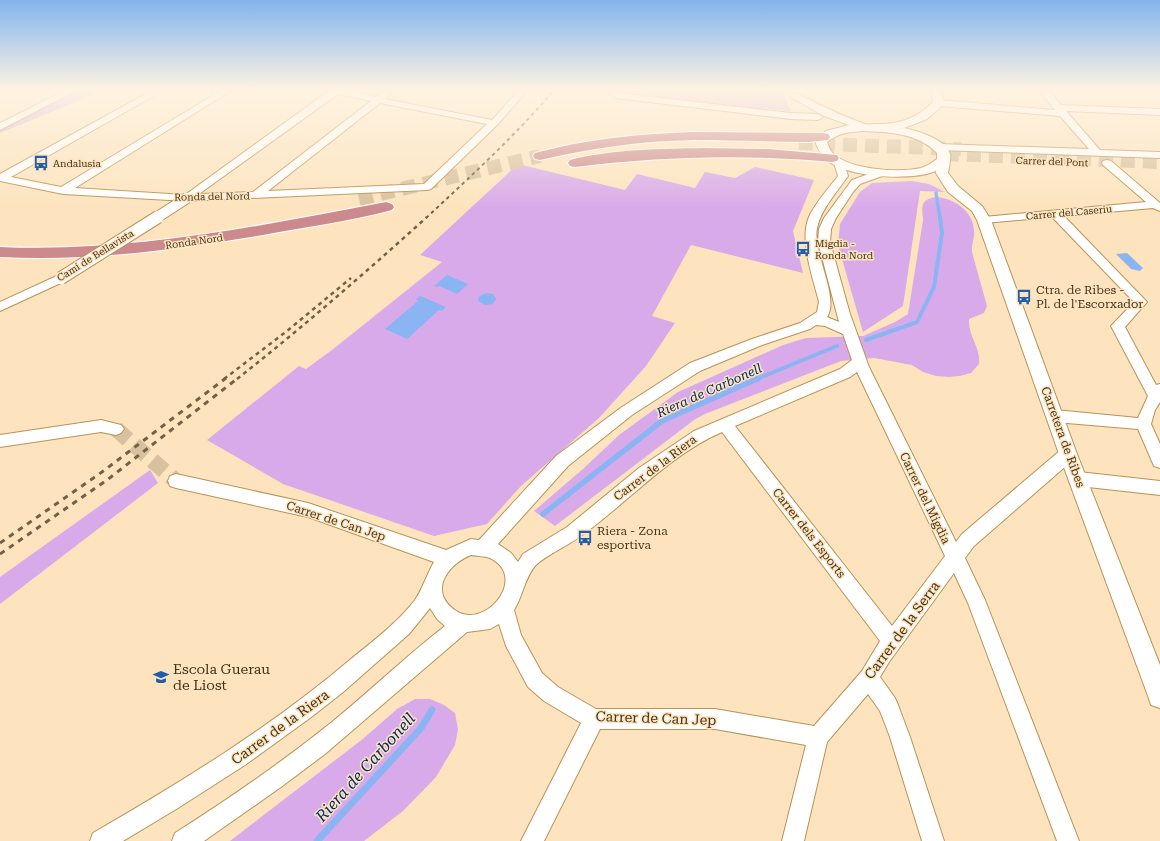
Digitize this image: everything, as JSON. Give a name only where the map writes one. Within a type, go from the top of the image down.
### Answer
[{"type":"highway","points":[[825,136],[800,138],[713,136],[640,139],[563,150],[540,156],[666,143],[800,146],[668,148],[612,153],[562,161],[554,164],[689,154],[804,155],[835,160]]},
{"type":"highway","name":"Ronda Nord","points":[[0,237],[41,239],[146,234],[234,223],[359,198]]},
{"type":"highway","name":"Ronda Nord","points":[[0,252],[59,252],[138,248],[247,233],[386,207]]},
{"type":"street","points":[[1,177],[88,129]]},
{"type":"street","points":[[63,191],[164,129]]},
{"type":"street","name":"Camí de Bellavista","points":[[0,307],[61,278],[187,198],[282,129]]},
{"type":"street","points":[[256,195],[340,129]]},
{"type":"street","name":"Ronda del Nord","points":[[1,177],[20,183],[63,191],[187,198],[426,187],[487,129]]},
{"type":"street","points":[[827,129],[825,136],[821,141],[821,147],[825,153],[835,160],[857,169],[881,173],[902,174],[926,170],[942,155],[924,139],[919,129]]},
{"type":"street","points":[[825,136],[843,130],[855,129]]},
{"type":"street","points":[[886,129],[901,131],[924,139]]},
{"type":"street","points":[[1077,129],[1097,153]]},
{"type":"street","name":"Carrer del Pont","points":[[942,155],[1097,153],[1160,155]]},
{"type":"street","name":"Carrer del Pont","points":[[942,155],[1160,165]]},
{"type":"street","name":"Carretera de Ribes","points":[[942,155],[942,173],[953,188],[977,209],[984,220],[1068,454],[1160,696]]},
{"type":"street","points":[[484,547],[562,461],[627,410],[695,367],[757,342],[805,326],[819,317],[825,302],[811,241],[810,229],[815,216],[844,176],[835,160]]},
{"type":"street","points":[[1107,163],[1157,207]]},
{"type":"street","name":"Carrer del Migdia","points":[[881,173],[856,182],[830,218],[825,229],[824,242],[848,330],[859,362],[976,600],[1068,841]]},
{"type":"street","name":"Carretera de Ribes","points":[[902,174],[931,179],[953,188]]},
{"type":"street","name":"Carrer del Caseriu","points":[[984,220],[1157,207]]},
{"type":"street","points":[[1055,214],[1140,302],[1118,326],[1158,393],[1148,408],[1143,424],[1160,459]]},
{"type":"street","points":[[819,317],[848,330]]},
{"type":"street","name":"Carrer de la Riera","points":[[515,583],[529,560],[573,532],[645,473],[699,436],[846,373],[859,362]]},
{"type":"street","points":[[1055,416],[1143,424]]},
{"type":"street","name":"Carrer dels Esports","points":[[725,424],[893,642]]},
{"type":"street","points":[[0,441],[101,426],[116,429]]},
{"type":"street","name":"Carrer de la Serra","points":[[793,841],[818,737],[869,678],[882,655],[968,540],[1068,454]]},
{"type":"street","points":[[1078,479],[1160,488]]},
{"type":"street","name":"Carrer de Can Jep","points":[[176,481],[308,510],[448,558]]},
{"type":"street","points":[[484,547],[500,553],[507,560],[513,571],[515,583],[512,596],[504,608],[493,618],[478,623],[456,622],[445,615],[437,606],[433,594],[434,582],[439,569],[448,558],[454,554],[471,548],[484,547]]},
{"type":"street","name":"Carrer de la Riera","points":[[101,841],[224,768],[277,732],[342,681],[398,630],[421,606],[434,582]]},
{"type":"street","name":"Carrer de Can Jep","points":[[504,608],[513,639],[535,680],[551,694],[594,719],[715,719],[818,737]]},
{"type":"street","points":[[183,841],[234,809],[289,769],[360,712],[436,644],[464,623]]},
{"type":"street","points":[[869,678],[888,705],[900,736],[932,841]]},
{"type":"street","points":[[532,841],[594,719]]},
{"type":"shaded area","points":[[0,129],[9,129],[0,133]]},
{"type":"shaded area","points":[[518,164],[625,190],[637,174],[695,188],[705,172],[735,178],[755,167],[814,180],[793,231],[803,273],[691,245],[652,316],[675,323],[646,366],[599,418],[521,486],[487,524],[434,536],[283,484],[207,440],[299,366],[306,369],[332,350],[442,262],[420,255]]},
{"type":"shaded area","points":[[912,181],[929,184],[945,192],[920,191],[903,306],[863,332],[838,245],[840,224],[860,192],[872,183]]},
{"type":"shaded area","points":[[935,197],[955,202],[961,206],[970,217],[973,224],[974,234],[972,252],[987,306],[984,313],[969,319],[970,331],[979,358],[979,364],[971,373],[949,377],[936,376],[923,372],[912,365],[874,358],[841,361],[705,414],[694,420],[555,526],[534,511],[583,469],[619,435],[678,392],[783,345],[806,338],[863,336],[895,322],[908,314],[923,220],[923,205],[924,202],[930,198]]},
{"type":"shaded area","points":[[150,470],[158,483],[0,604],[0,577]]},
{"type":"shaded area","points":[[415,699],[430,699],[444,705],[455,713],[458,729],[455,745],[436,777],[403,811],[364,841],[230,841],[364,738],[397,709]]},
{"type":"water","points":[[1127,253],[1143,268],[1140,271],[1131,269],[1116,254]]},
{"type":"water","points":[[447,275],[468,284],[457,294],[439,286],[434,286]]},
{"type":"water","points":[[483,294],[493,294],[496,299],[493,304],[485,305],[478,301]]},
{"type":"water","points":[[420,296],[446,307],[442,311],[439,310],[407,339],[385,329],[418,301],[416,299]]},
{"type":"waterway","name":"Riera de Carbonell","points":[[936,193],[940,218]]},
{"type":"waterway","name":"Riera de Carbonell","points":[[866,340],[917,322],[934,287],[942,233],[940,217]]},
{"type":"waterway","name":"Riera de Carbonell","points":[[757,379],[837,346]]},
{"type":"waterway","name":"Riera de Carbonell","points":[[543,514],[662,421],[759,378]]},
{"type":"waterway","name":"Riera de Carbonell","points":[[317,841],[421,728],[432,710]]},
{"type":"tunnel","points":[[799,143],[961,149]]},
{"type":"tunnel","points":[[945,154],[1160,162]]},
{"type":"tunnel","points":[[359,199],[540,156]]},
{"type":"tunnel","points":[[116,429],[176,481]]},
{"type":"railway","points":[[426,218],[476,172],[518,129]]},
{"type":"railway","points":[[237,379],[334,300],[427,217]]},
{"type":"railway","points":[[224,379],[287,331],[351,278]]},
{"type":"railway","points":[[0,543],[102,472],[226,378]]},
{"type":"railway","points":[[0,554],[107,480],[238,378]]},
{"type":"place","name":"Andalusia","points":[[41,163]]},
{"type":"place","name":"Migdia - Ronda Nord","points":[[803,249]]},
{"type":"place","name":"Ctra. de Ribes - Pl. de l'Escorxador","points":[[1024,297]]},
{"type":"place","name":"Riera - Zona esportiva","points":[[585,538]]},
{"type":"place","name":"Escola Guerau de Liost","points":[[161,677]]}]
